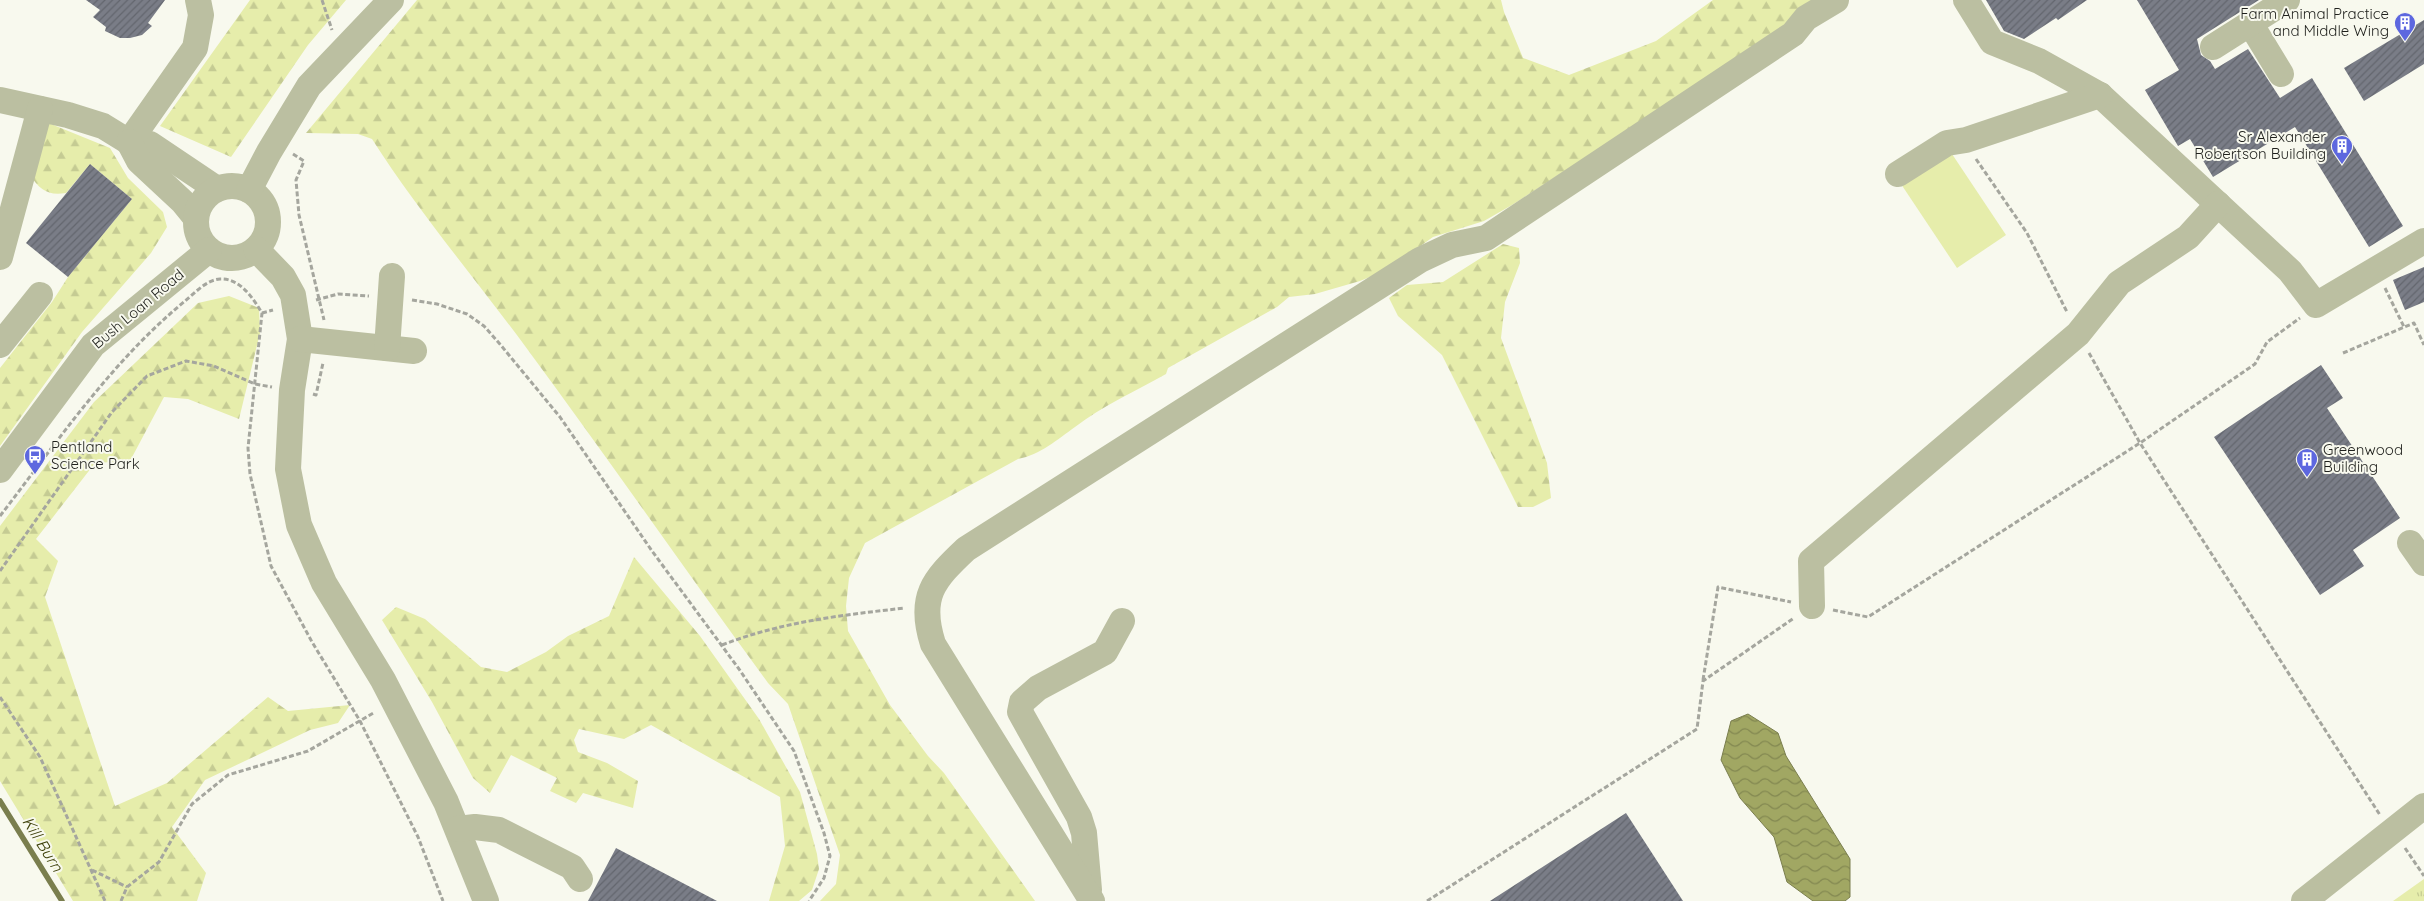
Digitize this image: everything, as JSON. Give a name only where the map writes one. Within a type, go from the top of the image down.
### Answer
[{"type":"street","points":[[129,142],[195,48],[201,15],[198,0]]},
{"type":"street","points":[[249,190],[309,86],[391,0]]},
{"type":"street","points":[[1091,899],[933,644],[927,625],[928,599],[941,573],[966,549],[1420,260],[1452,245],[1486,238],[1793,34],[1806,18],[1836,0]]},
{"type":"street","points":[[1966,0],[1992,42],[2039,61],[2100,95],[2290,270],[2316,305],[2424,241]]},
{"type":"street","points":[[2213,47],[2287,0]]},
{"type":"street","points":[[2250,23],[2281,74]]},
{"type":"street","points":[[1898,174],[1947,142],[1966,140],[2100,95]]},
{"type":"street","points":[[0,100],[68,115],[103,126],[129,142],[150,144],[216,189]]},
{"type":"street","points":[[0,257],[40,109]]},
{"type":"street","points":[[129,142],[140,161],[184,202],[196,218]]},
{"type":"street","points":[[227,186],[239,186],[249,190],[260,198],[267,210],[268,224],[265,238],[246,255],[233,258],[220,256],[209,250],[202,241],[197,230],[196,218],[203,201],[216,189],[227,186]]},
{"type":"street","points":[[1812,606],[1811,561],[2078,334],[2119,283],[2188,237],[2218,204]]},
{"type":"street","points":[[256,248],[283,277],[293,295],[300,338],[304,392],[288,469],[299,525],[324,584],[383,680],[458,829],[486,901]]},
{"type":"street","name":"Bush Loan Road","points":[[0,470],[93,345],[209,250]]},
{"type":"street","points":[[387,348],[391,287]]},
{"type":"street","points":[[0,345],[40,295]]},
{"type":"street","points":[[300,338],[414,351]]},
{"type":"street","points":[[1091,899],[1084,833],[1080,817],[1020,712],[1022,702],[1038,688],[1105,652],[1122,621]]},
{"type":"street","points":[[2304,901],[2424,806]]},
{"type":"street","points":[[458,829],[475,827],[499,830],[572,867],[580,879]]},
{"type":"path","points":[[322,0],[340,53]]},
{"type":"path","points":[[1966,140],[1972,153],[2027,233],[2078,334],[2140,443],[2391,833],[2407,851],[2424,876]]},
{"type":"path","points":[[275,142],[304,161],[296,180],[296,187],[308,257],[319,300],[338,294],[391,287],[467,314],[484,326],[560,417],[652,551],[722,645],[794,751],[824,833],[830,856],[824,878],[809,901]]},
{"type":"path","points":[[2376,270],[2404,327]]},
{"type":"path","points":[[0,516],[116,366],[152,328],[208,282],[221,279],[240,285],[253,299],[262,313],[249,457],[250,474],[272,566],[312,642],[360,721],[418,837],[443,901]]},
{"type":"path","points":[[1427,901],[1647,763],[1696,729],[1718,587],[1868,617],[2140,443],[2255,364],[2268,342],[2316,305]]},
{"type":"path","points":[[2343,353],[2414,323],[2424,345]]},
{"type":"path","points":[[0,571],[112,412],[147,376],[186,361],[214,366],[255,384],[304,392],[315,404]]},
{"type":"path","points":[[906,616],[904,608],[907,600]]},
{"type":"path","points":[[1703,681],[1812,606]]},
{"type":"path","points":[[722,645],[755,632],[811,620],[904,608]]},
{"type":"path","points":[[0,697],[40,757],[105,901]]},
{"type":"path","points":[[121,901],[127,887],[159,862],[192,804],[228,775],[308,751],[360,721]]},
{"type":"path","points":[[91,870],[127,887]]},
{"type":"green space","points":[[250,0],[346,0],[308,45],[231,157],[160,126]]},
{"type":"green space","points":[[417,0],[1501,0],[1523,58],[1569,75],[1656,41],[1713,0],[1819,0],[1770,39],[1512,205],[1484,221],[1433,237],[1387,270],[1360,281],[1315,294],[1289,297],[1277,307],[1168,368],[1166,374],[1096,412],[1041,450],[1018,459],[865,543],[849,578],[846,606],[848,631],[890,705],[928,756],[944,773],[1035,901],[820,901],[836,884],[840,855],[788,704],[768,683],[556,388],[427,218],[372,139],[358,134],[306,133]]},
{"type":"green space","points":[[46,122],[110,148],[128,178],[163,212],[167,227],[151,253],[82,332],[0,446],[0,368],[52,302],[68,277],[132,199],[90,164],[66,193],[49,193],[37,185],[30,175]]},
{"type":"green space","points":[[1948,148],[2006,235],[1957,268],[1899,181]]},
{"type":"green space","points":[[1503,244],[1519,248],[1520,263],[1505,302],[1501,338],[1547,463],[1551,498],[1533,507],[1518,507],[1442,355],[1398,316],[1389,298],[1407,285],[1443,282]]},
{"type":"green space","points":[[229,296],[259,308],[260,333],[239,419],[188,399],[164,397],[130,461],[95,463],[36,539],[58,561],[45,597],[115,806],[167,783],[268,697],[288,711],[350,705],[338,723],[310,730],[205,780],[172,827],[206,873],[197,901],[73,901],[0,781],[0,526],[94,402],[198,303]]},
{"type":"green space","points":[[634,557],[700,636],[759,719],[800,792],[817,854],[819,869],[812,890],[799,901],[769,901],[785,846],[780,797],[651,725],[624,739],[579,729],[574,740],[578,752],[607,763],[638,781],[633,808],[583,793],[576,803],[550,791],[557,778],[511,755],[490,793],[473,778],[432,702],[382,620],[396,607],[425,619],[481,667],[507,672],[546,652],[568,636],[609,616]]},
{"type":"green space","points":[[2424,879],[2424,901],[2393,901]]},
{"type":"water","points":[[1748,714],[1778,733],[1786,756],[1850,859],[1850,897],[1845,901],[1813,901],[1787,882],[1774,837],[1740,798],[1721,760],[1731,721]]},
{"type":"building","points":[[86,0],[165,0],[148,23],[152,26],[142,35],[120,38],[105,31],[106,27],[93,17],[100,10]]},
{"type":"building","points":[[1986,0],[2087,0],[2058,20],[2056,18],[2024,39],[2004,31]]},
{"type":"building","points":[[2137,0],[2259,0],[2197,39],[2201,55],[2210,61],[2215,69],[2248,49],[2280,98],[2312,78],[2403,226],[2369,247],[2295,127],[2213,177],[2190,139],[2178,146],[2145,90],[2179,70]]},
{"type":"building","name":"Farm Animal Practice and Middle Wing","points":[[2424,20],[2424,64],[2364,101],[2344,68]]},
{"type":"building","points":[[90,164],[132,199],[68,277],[26,243]]},
{"type":"building","points":[[2424,267],[2424,302],[2405,310],[2393,280]]},
{"type":"building","name":"Greenwood Building","points":[[2321,365],[2343,398],[2327,408],[2400,518],[2353,550],[2364,566],[2320,595],[2214,437]]},
{"type":"building","points":[[1626,813],[1683,901],[1490,901]]},
{"type":"building","points":[[616,848],[717,901],[588,901]]},
{"type":"waterway","name":"Kill Burn","points":[[0,801],[62,901]]},
{"type":"place","name":"Farm Animal Practice and Middle Wing","points":[[2405,42]]},
{"type":"place","name":"Sr Alexander Robertson Building","points":[[2342,165]]},
{"type":"place","name":"Pentland Science Park","points":[[35,475]]},
{"type":"place","name":"Greenwood Building","points":[[2307,478]]}]
